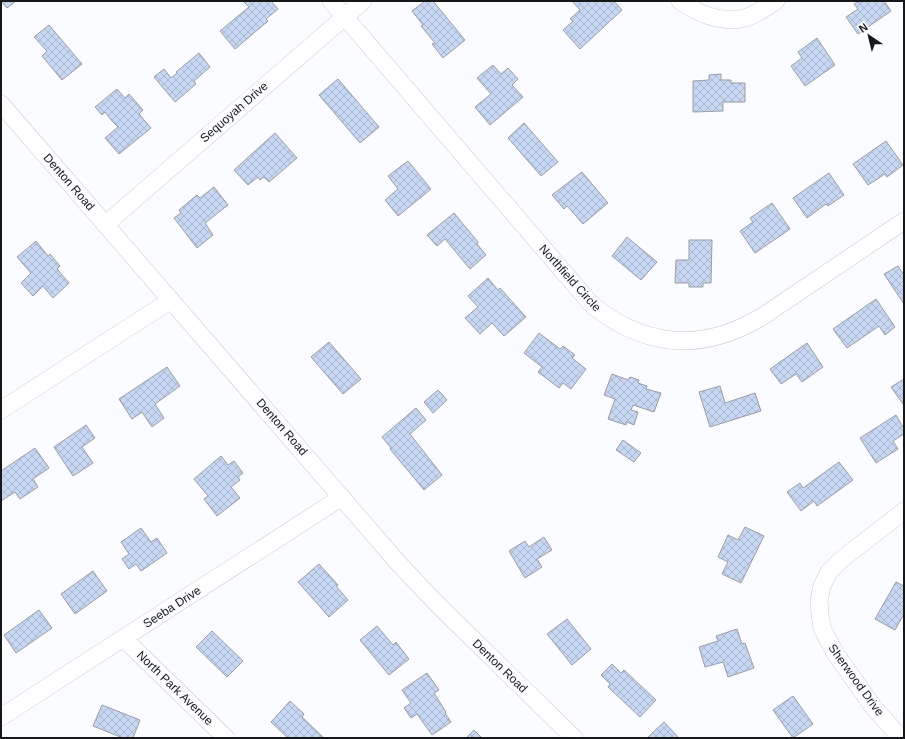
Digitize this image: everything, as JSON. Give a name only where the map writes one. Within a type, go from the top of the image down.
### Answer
[{"type":"street","name":"Northfield Circle","points":[[331,1],[592,305],[618,324],[632,331],[662,339],[678,341],[702,340],[731,332],[763,316],[904,221]]},
{"type":"street","name":"Sequoyah Drive","points":[[106,224],[363,1]]},
{"type":"street","points":[[680,1],[695,11],[726,20],[742,19],[759,12],[776,1]]},
{"type":"street","name":"Denton Road","points":[[1,104],[400,565],[439,606],[574,738]]},
{"type":"street","points":[[1,410],[172,300]]},
{"type":"street","name":"Seeba Drive","points":[[1,717],[342,497]]},
{"type":"street","name":"Sherwood Drive","points":[[901,738],[874,708],[832,647],[822,628],[819,600],[822,586],[829,572],[842,559],[904,511]]},
{"type":"street","name":"North Park Avenue","points":[[123,638],[226,738]]},
{"type":"building","points":[[1,1],[16,1],[7,8]]},
{"type":"building","points":[[243,1],[271,1],[278,9],[266,19],[268,21],[235,49],[220,31],[249,7]]},
{"type":"building","points":[[425,1],[433,1],[465,40],[443,58],[432,44],[435,43],[421,26],[423,25],[412,11]]},
{"type":"building","points":[[572,1],[614,1],[622,10],[580,49],[563,30],[573,21],[570,19],[580,10]]},
{"type":"building","points":[[859,1],[884,1],[891,11],[858,34],[846,17],[858,9],[854,4]]},
{"type":"building","points":[[49,25],[82,64],[62,80],[42,56],[47,51],[34,37]]},
{"type":"building","points":[[817,38],[835,65],[805,86],[791,66],[802,58],[798,52]]},
{"type":"building","points":[[199,53],[210,67],[194,81],[196,84],[175,102],[154,77],[164,69],[171,78]]},
{"type":"building","points":[[493,65],[501,74],[508,68],[518,79],[512,85],[523,97],[490,125],[475,107],[491,94],[477,78]]},
{"type":"building","points":[[721,74],[721,80],[731,80],[731,83],[745,83],[745,102],[723,102],[723,111],[693,112],[693,81],[709,80],[709,75]]},
{"type":"building","points":[[338,79],[379,127],[360,143],[319,95]]},
{"type":"building","points":[[117,89],[125,98],[129,94],[143,110],[139,114],[151,128],[119,154],[105,138],[118,127],[105,112],[102,115],[95,107]]},
{"type":"building","points":[[524,123],[558,162],[541,176],[508,138]]},
{"type":"building","points":[[275,133],[297,158],[269,182],[264,177],[260,180],[258,177],[248,185],[234,170]]},
{"type":"building","points":[[886,141],[903,165],[887,177],[885,174],[868,185],[853,164]]},
{"type":"building","points":[[408,161],[431,189],[398,216],[385,200],[398,189],[388,176]]},
{"type":"building","points":[[582,172],[608,203],[583,224],[567,206],[564,209],[552,195]]},
{"type":"building","points":[[829,173],[844,195],[828,206],[826,204],[807,218],[793,198]]},
{"type":"building","points":[[214,187],[228,205],[205,223],[213,235],[197,248],[174,218],[181,213],[179,210],[197,195],[200,198]]},
{"type":"building","points":[[772,203],[790,229],[755,253],[740,231],[753,222],[750,218]]},
{"type":"building","points":[[454,213],[478,242],[477,244],[486,255],[470,269],[445,239],[437,246],[427,235]]},
{"type":"building","points":[[627,237],[657,262],[641,280],[612,256]]},
{"type":"building","points":[[689,240],[712,240],[711,283],[703,283],[703,287],[689,287],[689,283],[675,283],[676,260],[689,260]]},
{"type":"building","points":[[36,241],[48,256],[50,254],[60,266],[57,269],[69,283],[53,298],[43,286],[33,296],[21,283],[31,273],[17,257]]},
{"type":"building","points":[[898,266],[904,275],[904,304],[884,274]]},
{"type":"building","points":[[488,278],[498,290],[500,288],[526,317],[504,336],[492,323],[480,334],[465,318],[478,307],[468,296]]},
{"type":"building","points":[[876,299],[895,327],[885,335],[879,326],[847,348],[833,329]]},
{"type":"building","points":[[539,333],[560,349],[563,346],[575,355],[572,358],[586,369],[571,389],[563,383],[559,388],[538,372],[542,367],[524,353]]},
{"type":"building","points":[[329,342],[361,379],[343,394],[311,357]]},
{"type":"building","points":[[807,343],[823,367],[802,382],[796,374],[781,384],[770,369]]},
{"type":"building","points":[[167,367],[180,386],[155,404],[164,418],[152,427],[142,412],[132,419],[119,399]]},
{"type":"building","points":[[612,374],[628,380],[630,377],[639,380],[638,383],[647,386],[646,389],[661,393],[654,412],[633,405],[631,410],[638,412],[634,425],[627,422],[626,425],[608,419],[615,399],[604,395]]},
{"type":"building","points":[[904,379],[904,404],[903,404],[891,387]]},
{"type":"building","points":[[720,386],[725,403],[755,393],[761,411],[710,427],[699,392]]},
{"type":"building","points":[[438,390],[447,400],[433,413],[424,402]]},
{"type":"building","points":[[416,408],[426,420],[410,434],[442,475],[424,490],[382,437]]},
{"type":"building","points":[[896,415],[904,429],[904,434],[893,441],[898,449],[876,463],[860,438]]},
{"type":"building","points":[[86,425],[95,438],[82,447],[93,463],[73,476],[54,447]]},
{"type":"building","points":[[623,440],[641,453],[634,462],[616,450]]},
{"type":"building","points":[[35,448],[49,468],[33,479],[38,487],[20,499],[15,492],[1,501],[1,471]]},
{"type":"building","points":[[221,456],[228,465],[234,461],[243,473],[238,477],[240,480],[231,487],[240,498],[217,516],[204,499],[208,496],[194,479]]},
{"type":"building","points":[[839,462],[853,480],[817,506],[814,501],[801,511],[787,492],[800,483],[803,488]]},
{"type":"building","points":[[745,527],[764,536],[741,583],[722,574],[728,562],[718,557],[728,535],[738,540]]},
{"type":"building","points":[[141,528],[151,542],[157,538],[167,553],[141,571],[136,564],[129,569],[122,559],[129,554],[121,542]]},
{"type":"building","points":[[544,537],[552,550],[537,559],[542,567],[525,578],[509,551],[525,541],[529,547]]},
{"type":"building","points":[[319,564],[338,585],[336,586],[348,600],[329,617],[298,582]]},
{"type":"building","points":[[93,571],[107,591],[75,614],[61,594]]},
{"type":"building","points":[[896,582],[904,586],[904,614],[895,630],[875,619]]},
{"type":"building","points":[[39,610],[52,628],[16,653],[4,635]]},
{"type":"building","points":[[567,619],[591,649],[572,665],[547,634]]},
{"type":"building","points":[[377,626],[393,645],[396,642],[409,659],[389,675],[360,640]]},
{"type":"building","points":[[737,629],[742,644],[745,643],[754,668],[728,677],[723,662],[705,667],[699,647],[718,641],[716,636]]},
{"type":"building","points":[[212,631],[243,661],[227,677],[196,647]]},
{"type":"building","points":[[612,664],[621,673],[624,670],[656,700],[640,717],[608,687],[610,684],[601,675]]},
{"type":"building","points":[[427,673],[439,690],[434,693],[451,722],[432,735],[417,714],[411,718],[404,708],[411,703],[402,690]]},
{"type":"building","points":[[793,696],[813,724],[793,738],[773,710]]},
{"type":"building","points":[[290,701],[304,714],[302,717],[324,738],[288,738],[271,722]]},
{"type":"building","points":[[102,705],[140,720],[133,738],[123,738],[93,726]]},
{"type":"building","points":[[664,722],[679,738],[647,738]]},
{"type":"building","points":[[474,730],[482,738],[466,738]]}]
